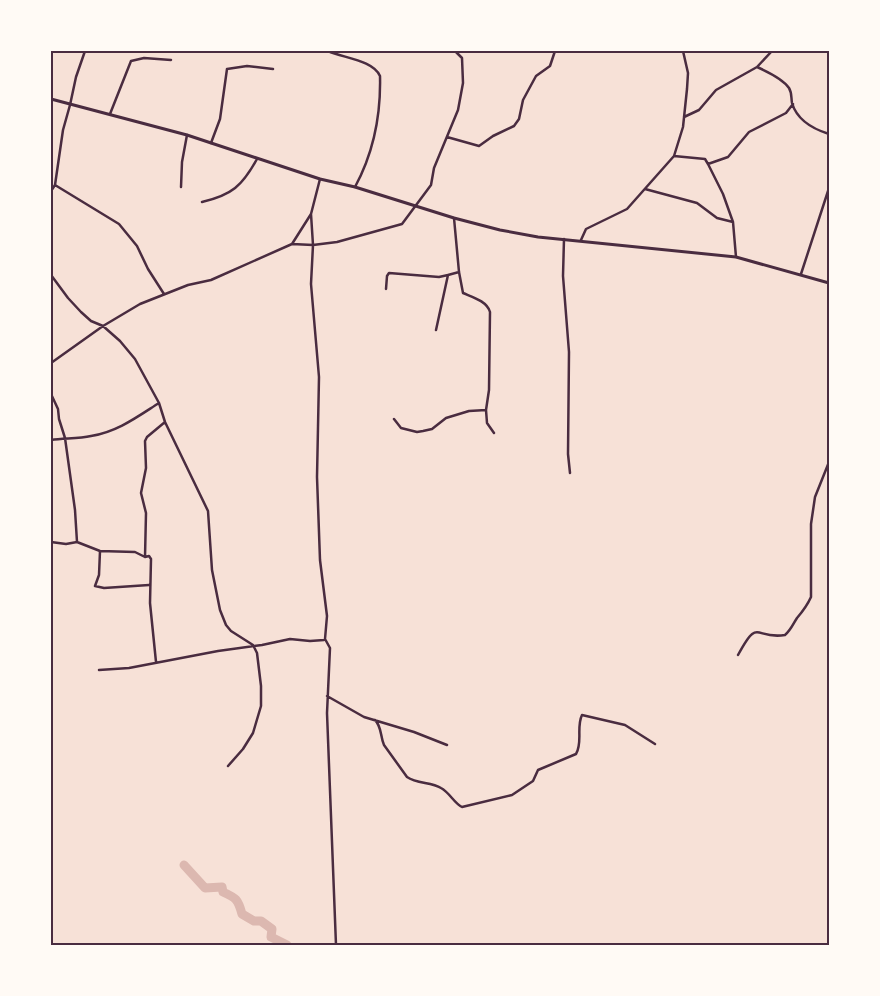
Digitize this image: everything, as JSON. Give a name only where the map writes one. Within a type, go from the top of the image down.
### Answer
[{"type":"street","points":[[51,191],[55,185],[62,130],[85,51]]},
{"type":"street","points":[[328,51],[370,65],[378,70],[380,76],[378,120],[372,148],[366,166],[355,187]]},
{"type":"street","points":[[51,363],[134,306],[164,294],[188,285],[211,280],[292,244],[313,245],[337,242],[402,224],[431,185],[434,168],[458,110],[463,83],[463,61],[455,51]]},
{"type":"street","points":[[447,137],[479,146],[493,136],[514,126],[519,119],[523,100],[527,92],[536,76],[550,66],[555,51]]},
{"type":"street","points":[[580,240],[586,229],[627,209],[674,156],[683,128],[688,72],[683,51]]},
{"type":"street","points":[[684,117],[699,110],[716,90],[757,67],[772,51]]},
{"type":"street","points":[[110,114],[131,61],[144,58],[171,60]]},
{"type":"street","points":[[211,142],[220,119],[227,69],[247,66],[273,70]]},
{"type":"street","points":[[757,67],[788,86],[792,94],[793,104],[808,126],[829,134]]},
{"type":"street","points":[[51,99],[211,142],[320,179],[355,187],[454,218],[500,230],[538,237],[736,257],[829,283]]},
{"type":"street","points":[[708,164],[728,157],[749,132],[786,113],[793,104]]},
{"type":"street","points":[[181,187],[182,162],[187,135]]},
{"type":"street","points":[[674,156],[705,159],[723,194],[733,222],[736,257]]},
{"type":"street","points":[[202,202],[225,195],[238,187],[248,176],[257,159]]},
{"type":"street","points":[[292,244],[311,214],[320,179]]},
{"type":"street","points":[[55,185],[119,224],[137,246],[148,269],[164,294]]},
{"type":"street","points":[[801,274],[829,188]]},
{"type":"street","points":[[644,189],[697,203],[709,210],[717,218],[733,222]]},
{"type":"street","points":[[311,214],[313,245],[311,284],[319,377],[317,477],[320,560],[327,616],[325,640],[330,648],[328,776],[336,945]]},
{"type":"street","points":[[454,218],[463,293],[484,304],[490,312],[489,390],[486,410],[487,423],[494,433]]},
{"type":"street","points":[[564,239],[563,276],[569,352],[568,454],[570,473]]},
{"type":"street","points":[[386,289],[387,276],[392,273],[439,277],[459,272]]},
{"type":"street","points":[[51,275],[81,312],[91,321],[103,326],[120,341],[135,359],[159,403],[165,422],[208,511],[212,570],[220,610],[226,625],[231,631],[253,645],[257,653],[261,686],[261,706],[253,733],[243,749],[228,766]]},
{"type":"street","points":[[436,330],[448,275]]},
{"type":"street","points":[[51,394],[58,409],[59,419],[66,438],[77,542]]},
{"type":"street","points":[[51,440],[91,436],[121,427],[159,403]]},
{"type":"street","points":[[394,419],[401,428],[417,432],[432,428],[446,418],[469,411],[486,410]]},
{"type":"street","points":[[145,556],[146,513],[141,493],[146,468],[145,441],[147,437],[165,422]]},
{"type":"street","points":[[738,655],[748,636],[753,633],[785,636],[792,629],[796,620],[807,606],[811,597],[811,524],[815,497],[829,462]]},
{"type":"street","points":[[51,542],[66,544],[77,542],[100,551],[135,552],[149,556],[151,559],[150,604],[156,662]]},
{"type":"street","points":[[100,551],[99,575],[94,586],[104,588],[150,585]]},
{"type":"street","points":[[99,670],[129,668],[290,639],[325,640]]},
{"type":"street","points":[[328,696],[364,717],[414,732],[447,745]]},
{"type":"street","points":[[375,720],[380,724],[384,745],[407,777],[439,787],[446,791],[462,808],[512,795],[533,781],[538,770],[576,754],[579,748],[582,715],[625,724],[655,744]]},
{"type":"waterway","points":[[184,865],[205,888],[222,887],[223,892],[238,902],[242,914],[254,921],[261,921],[272,929],[271,937],[287,945]]}]
